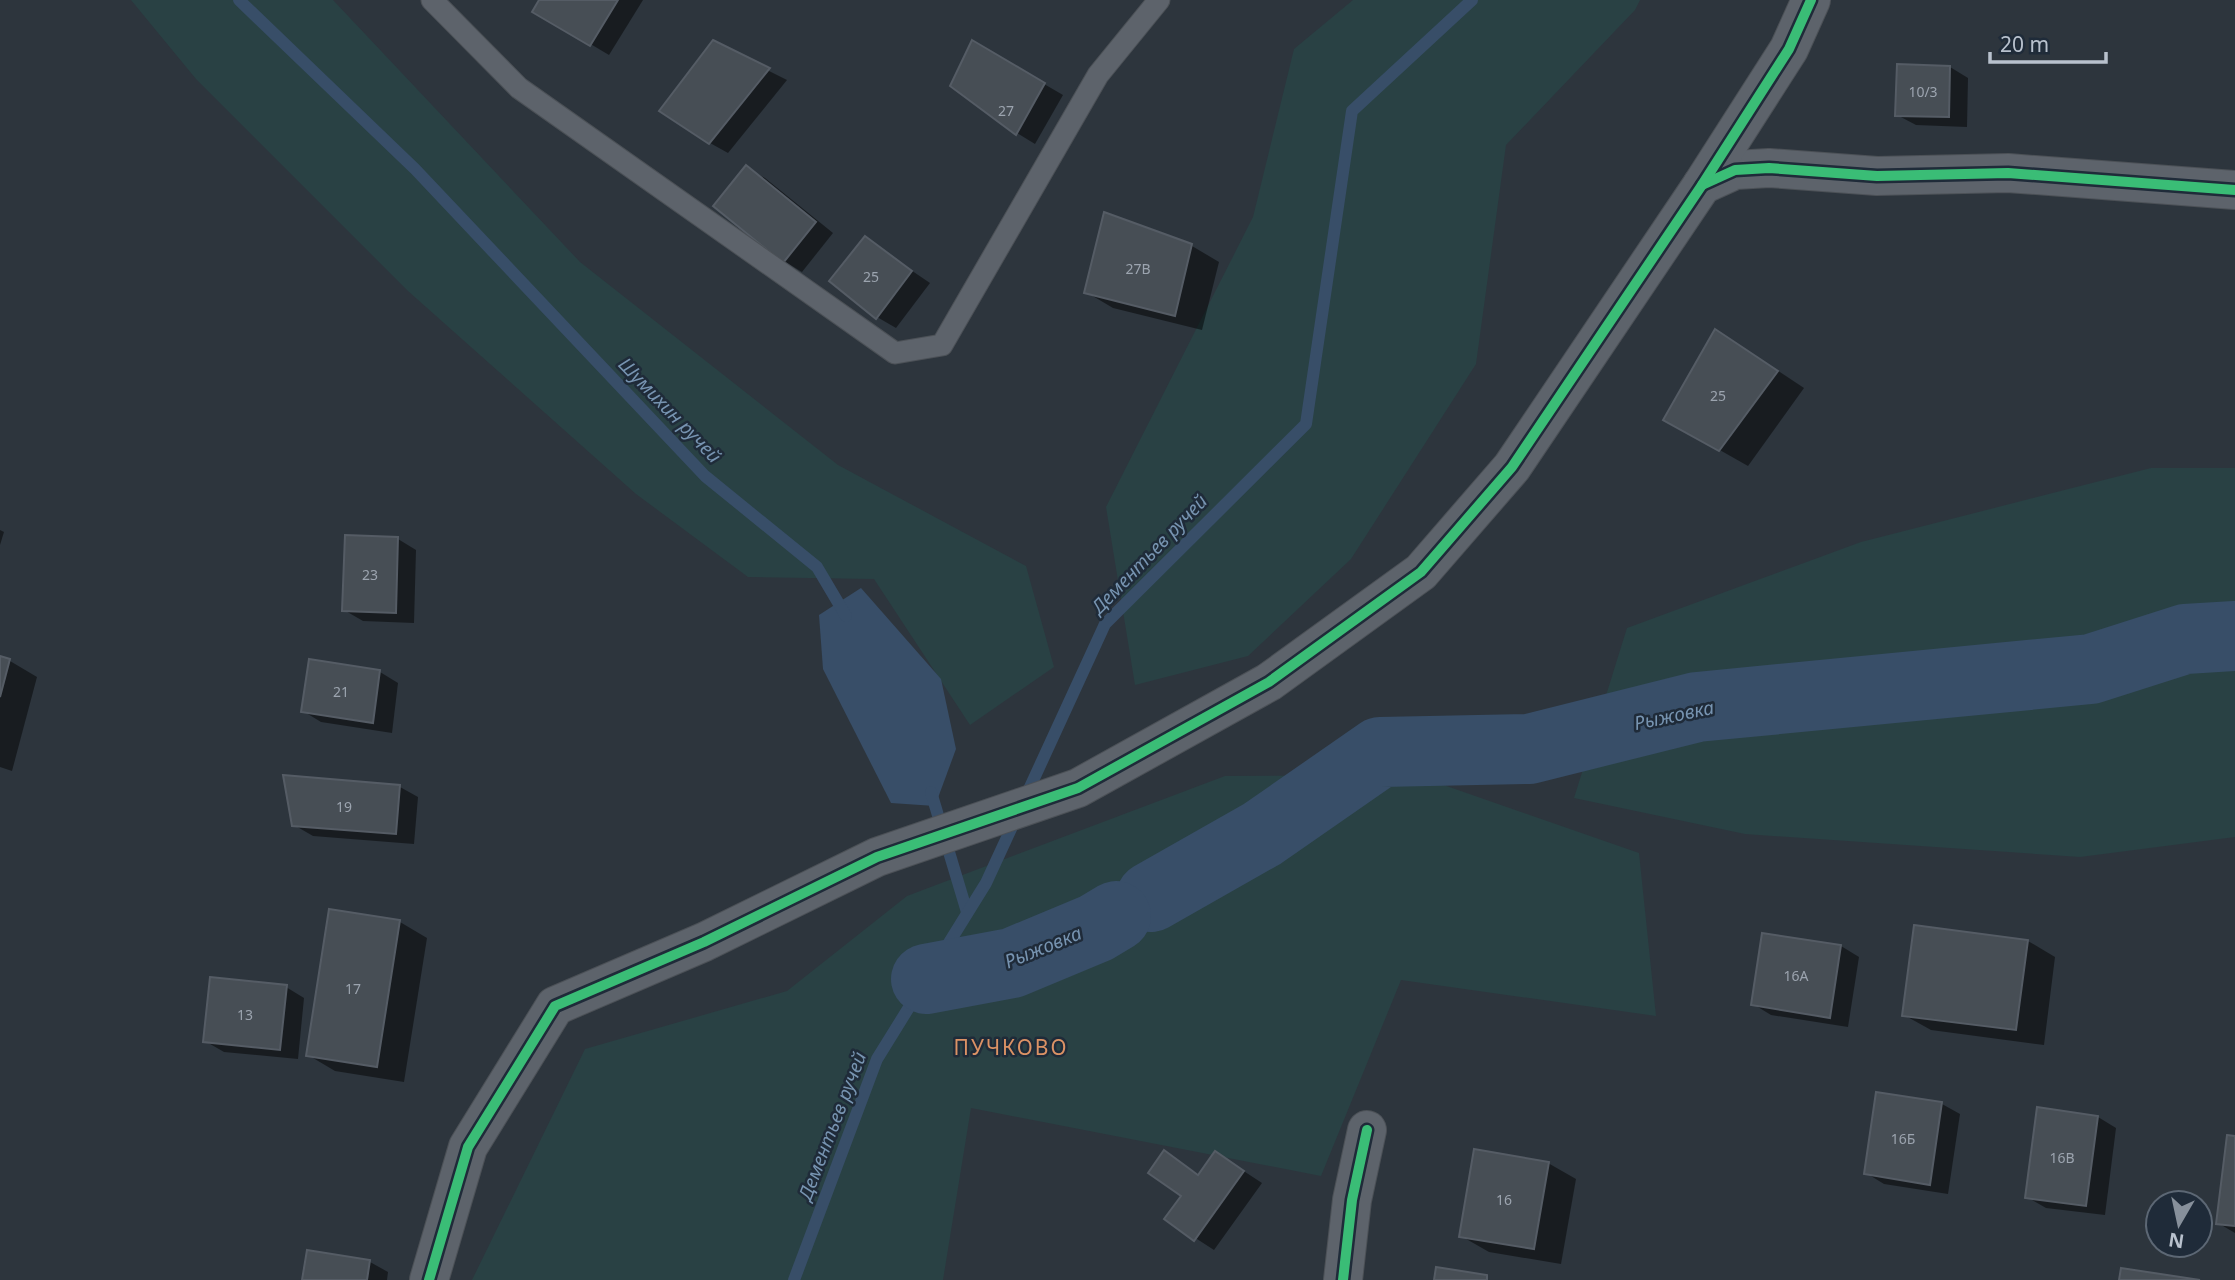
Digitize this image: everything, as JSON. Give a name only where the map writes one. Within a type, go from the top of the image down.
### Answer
[{"type":"street","points":[[429,1280],[468,1147],[555,1006],[704,942],[877,857],[1078,788],[1269,682],[1421,572],[1512,467],[1702,185],[1789,49],[1811,0]]},
{"type":"street","points":[[1702,185],[1735,170],[1769,168],[1877,176],[2008,173],[2235,190]]},
{"type":"street","points":[[1343,1280],[1352,1200],[1367,1130]]},
{"type":"lane","points":[[432,0],[519,88],[895,353],[942,345],[1098,75],[1159,0]]},
{"type":"green space","points":[[131,0],[333,0],[580,262],[838,465],[1026,566],[1054,667],[970,725],[874,579],[748,577],[636,494],[408,291],[196,79]]},
{"type":"green space","points":[[1353,0],[1640,0],[1635,10],[1506,145],[1476,364],[1351,559],[1248,656],[1135,685],[1106,507],[1253,217],[1294,49]]},
{"type":"green space","points":[[2151,468],[2235,468],[2235,837],[2080,857],[1745,834],[1574,798],[1627,628],[1861,542]]},
{"type":"green space","points":[[1415,775],[1639,853],[1656,1016],[1401,980],[1321,1176],[971,1108],[943,1280],[472,1280],[585,1049],[787,991],[907,896],[1225,776]]},
{"type":"water","points":[[861,588],[941,679],[956,749],[935,806],[891,803],[823,669],[819,615]]},
{"type":"building","points":[[539,0],[618,0],[590,46],[532,12]]},
{"type":"building","points":[[713,40],[770,68],[709,144],[659,111]]},
{"type":"building","points":[[972,40],[1045,83],[1016,135],[950,86]]},
{"type":"building","points":[[1897,64],[1950,66],[1949,117],[1895,116]]},
{"type":"building","points":[[746,165],[816,222],[783,263],[713,206]]},
{"type":"building","points":[[1104,212],[1192,244],[1175,316],[1084,293]]},
{"type":"building","points":[[865,236],[912,271],[876,319],[829,281]]},
{"type":"building","points":[[1715,329],[1778,371],[1719,451],[1663,420]]},
{"type":"building","points":[[345,535],[398,537],[396,613],[342,611]]},
{"type":"building","points":[[0,656],[10,659],[0,697]]},
{"type":"building","points":[[309,659],[380,670],[373,723],[301,712]]},
{"type":"building","points":[[283,775],[400,785],[396,834],[292,826]]},
{"type":"building","points":[[329,909],[400,920],[377,1067],[306,1056]]},
{"type":"building","points":[[1914,925],[2028,940],[2016,1030],[1902,1016]]},
{"type":"building","points":[[1762,933],[1841,945],[1830,1018],[1751,1005]]},
{"type":"building","points":[[210,977],[287,985],[280,1050],[203,1042]]},
{"type":"building","points":[[1876,1092],[1942,1102],[1930,1185],[1864,1174]]},
{"type":"building","points":[[2037,1107],[2098,1116],[2086,1206],[2025,1198]]},
{"type":"building","points":[[2227,1135],[2235,1136],[2235,1226],[2216,1224]]},
{"type":"building","points":[[1474,1149],[1549,1162],[1534,1249],[1459,1237]]},
{"type":"building","points":[[1164,1150],[1198,1175],[1215,1151],[1244,1171],[1194,1241],[1164,1219],[1181,1196],[1148,1173]]},
{"type":"building","points":[[307,1250],[370,1260],[367,1280],[302,1280]]},
{"type":"building","points":[[1436,1267],[1487,1275],[1487,1280],[1434,1280]]},
{"type":"building","points":[[2121,1268],[2200,1280],[2119,1280]]},
{"type":"waterway","name":"Шумихин ручей","points":[[239,0],[415,169],[705,476],[817,567],[846,616]]},
{"type":"waterway","name":"Дементьев ручей","points":[[1025,798],[1105,624],[1306,424],[1352,111],[1472,0]]},
{"type":"waterway","name":"Рыжовка","points":[[1151,897],[1262,834],[1380,752],[1529,749],[1697,707],[2091,669],[2185,639],[2235,636]]},
{"type":"waterway","name":"Шумихин ручей","points":[[931,792],[967,912]]},
{"type":"waterway","name":"Дементьев ручей","points":[[794,1280],[877,1059],[986,883],[1016,818]]},
{"type":"waterway","name":"Рыжовка","points":[[926,979],[1012,963],[1096,928],[1116,916]]},
{"type":"cycle path","points":[[429,1280],[468,1147],[555,1006],[704,942],[877,857],[1078,788],[1269,682],[1421,572],[1512,467],[1702,185],[1789,49],[1811,0]]},
{"type":"cycle path","points":[[1702,185],[1735,170],[1769,168],[1877,176],[2008,173],[2235,190]]},
{"type":"cycle path","points":[[1343,1280],[1352,1200],[1367,1130]]},
{"type":"district","name":"ПУЧКОВО","points":[[1011,1047]]}]
